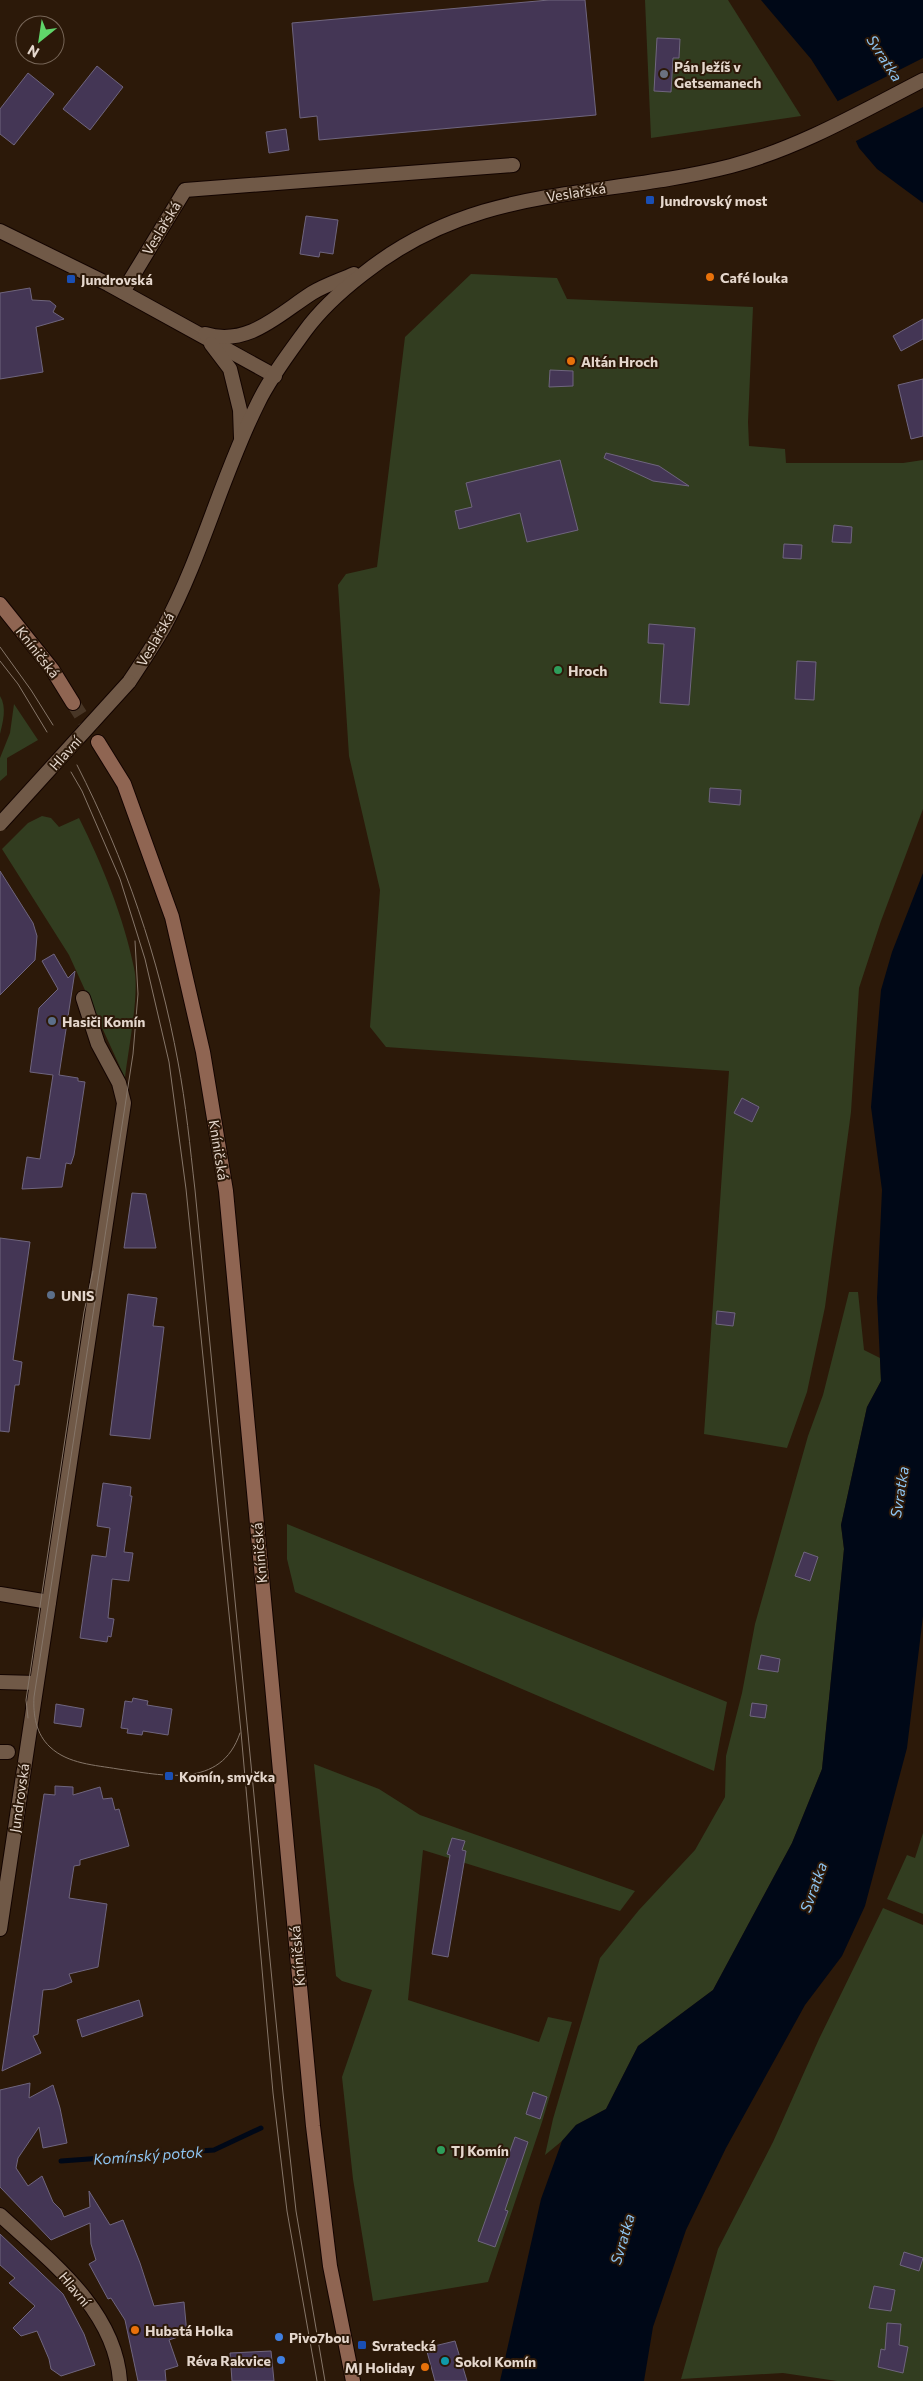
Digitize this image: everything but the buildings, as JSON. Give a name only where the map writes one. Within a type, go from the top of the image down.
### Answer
[{"type":"main road","name":"Kníničská","points":[[0,604],[52,669],[73,702]]},
{"type":"main road","name":"Kníničská","points":[[98,742],[124,784],[172,917],[203,1052],[226,1191],[312,2126],[330,2266],[353,2381]]},
{"type":"street","name":"Veslařská","points":[[129,682],[164,626],[191,567],[258,402],[322,310],[371,267],[425,234],[473,214],[532,199],[694,174],[732,166],[787,148],[923,80]]},
{"type":"street","name":"Veslařská","points":[[123,292],[185,190],[513,165]]},
{"type":"street","points":[[0,231],[123,292],[275,376]]},
{"type":"street","points":[[187,328],[222,338],[244,335],[270,322],[314,292],[371,267]]},
{"type":"street","points":[[208,340],[230,369],[240,410],[242,441]]},
{"type":"street","name":"Hlavní","points":[[0,824],[129,682]]},
{"type":"street","name":"Jundrovská","points":[[0,1929],[124,1103],[119,1083],[98,1044],[83,998]]},
{"type":"street","points":[[0,1594],[49,1602]]},
{"type":"street","points":[[0,1682],[36,1683]]},
{"type":"street","name":"Hlavní","points":[[0,2215],[74,2283],[107,2332],[119,2369],[120,2381]]},
{"type":"green space","points":[[645,0],[728,0],[801,116],[651,138]]},
{"type":"green space","name":"Hroch","points":[[471,274],[557,278],[567,299],[753,307],[748,422],[749,446],[785,449],[786,463],[903,463],[923,460],[923,809],[881,921],[859,988],[851,1112],[825,1307],[807,1392],[787,1448],[704,1434],[729,1071],[386,1047],[370,1027],[380,890],[349,756],[338,585],[346,574],[377,567],[405,337]]},
{"type":"green space","points":[[0,696],[4,710],[0,734]]},
{"type":"green space","points":[[14,704],[38,740],[7,758],[7,775],[0,781],[0,758],[10,733]]},
{"type":"green space","points":[[42,816],[51,818],[59,827],[79,818],[104,872],[118,911],[130,949],[136,992],[125,1078],[69,955],[2,849],[28,823]]},
{"type":"green space","points":[[849,1292],[858,1292],[864,1350],[880,1358],[881,1381],[867,1407],[841,1525],[844,1549],[822,1769],[792,1843],[713,1990],[638,2046],[606,2109],[576,2125],[562,2141],[545,2155],[553,2119],[600,1958],[639,1910],[695,1850],[725,1797],[726,1756],[742,1693],[755,1624],[808,1436],[823,1395]]},
{"type":"green space","points":[[287,1524],[727,1702],[714,1771],[295,1592],[287,1559]]},
{"type":"green space","name":"TJ Komín","points":[[314,1764],[379,1789],[420,1815],[635,1891],[620,1911],[423,1850],[408,2000],[539,2042],[548,2017],[572,2022],[542,2122],[488,2282],[373,2301],[353,2179],[342,2077],[372,1990],[342,1981],[336,1976]]},
{"type":"green space","points":[[923,1833],[923,1914],[887,1899],[907,1855],[915,1858]]},
{"type":"green space","points":[[883,1908],[923,1925],[923,2381],[837,2381],[783,2373],[681,2379],[718,2249],[773,2142],[819,2039]]},
{"type":"water","name":"Svratka","points":[[761,0],[923,0],[923,203],[877,169],[859,148],[837,100],[811,59]]},
{"type":"water","name":"Svratka","points":[[923,873],[923,1616],[907,1748],[865,1906],[842,1956],[805,2005],[726,2148],[686,2230],[653,2327],[644,2381],[500,2381],[541,2199],[562,2141],[576,2125],[606,2109],[638,2046],[713,1990],[792,1843],[822,1769],[844,1549],[841,1525],[867,1407],[881,1381],[877,1298],[882,1190],[871,1107],[881,990],[892,952]]},
{"type":"pier","points":[[923,58],[923,107],[854,142],[836,102]]},
{"type":"waterway","name":"Komínský potok","points":[[61,2161],[214,2150],[261,2128]]},
{"type":"tunnel","points":[[73,703],[98,742]]},
{"type":"tram line","points":[[0,647],[53,725]]},
{"type":"tram line","points":[[0,661],[18,684],[47,732]]},
{"type":"tram line","points":[[77,765],[125,873],[150,947],[170,1023],[188,1126],[283,2093],[296,2211],[325,2381]]},
{"type":"tram line","points":[[71,772],[82,791],[120,879],[145,959],[169,1062],[186,1189],[241,1732],[273,2093],[287,2211],[317,2381]]},
{"type":"tram line","points":[[135,941],[138,994],[133,1054],[34,1697],[34,1711],[41,1736],[57,1753],[91,1765],[153,1774],[188,1775],[205,1771],[219,1764],[231,1751],[240,1733]]},
{"type":"tram line","points":[[28,1718],[26,1700],[84,1312],[93,1271]]},
{"type":"place","name":"Pán Ježíš v Getsemanech","points":[[664,74]]},
{"type":"place","name":"Jundrovský most","points":[[650,200]]},
{"type":"place","name":"Café louka","points":[[710,277]]},
{"type":"place","name":"Jundrovská","points":[[71,279]]},
{"type":"place","name":"Altán Hroch","points":[[571,361]]},
{"type":"place","name":"Hroch","points":[[558,670]]},
{"type":"place","name":"Hasiči Komín","points":[[52,1021]]},
{"type":"place","name":"UNIS","points":[[51,1295]]},
{"type":"place","name":"Komín, smyčka","points":[[169,1776]]},
{"type":"place","name":"TJ Komín","points":[[441,2150]]},
{"type":"place","name":"Hubatá Holka","points":[[135,2330]]},
{"type":"place","name":"Pivo7bou","points":[[279,2337]]},
{"type":"place","name":"Svratecká","points":[[362,2345]]},
{"type":"place","name":"Réva Rakvice","points":[[281,2360]]},
{"type":"place","name":"Sokol Komín","points":[[445,2361]]},
{"type":"place","name":"MJ Holiday","points":[[425,2367]]}]
